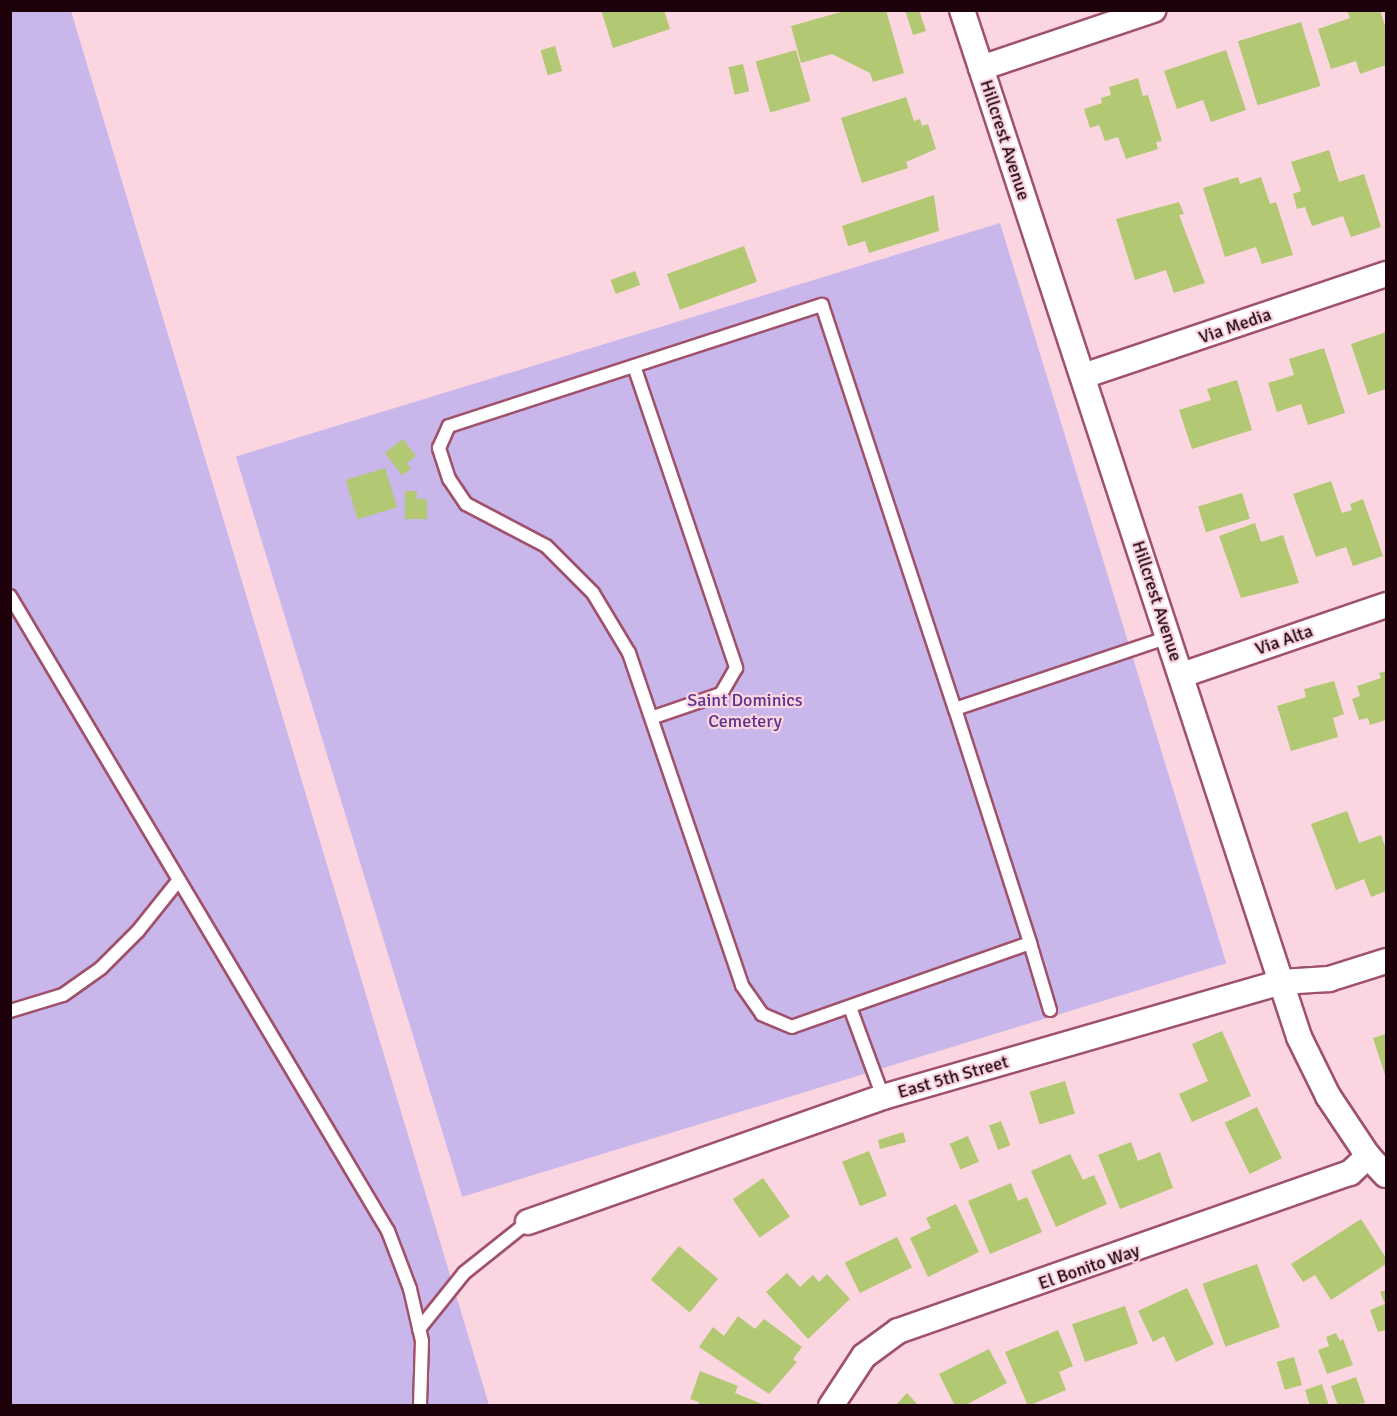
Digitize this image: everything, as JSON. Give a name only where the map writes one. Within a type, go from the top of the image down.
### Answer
[{"type":"street","name":"Hillcrest Avenue","points":[[962,10],[1299,1037],[1328,1096],[1368,1156],[1386,1174]]},
{"type":"street","points":[[981,68],[1153,10]]},
{"type":"street","name":"Via Media","points":[[1083,376],[1386,274]]},
{"type":"street","name":"Via Alta","points":[[1182,675],[1386,605]]},
{"type":"street","name":"East 5th Street","points":[[528,1222],[883,1097],[1281,982],[1329,979],[1386,961]]},
{"type":"street","name":"El Bonito Way","points":[[831,1406],[864,1356],[898,1331],[1350,1173],[1368,1156]]},
{"type":"lane","points":[[1030,943],[851,1010],[792,1027],[762,1014],[742,985],[654,717],[629,654],[593,593],[546,546],[466,504],[449,479],[439,448],[449,426],[822,305],[955,709],[1030,943],[1050,1010]]},
{"type":"lane","points":[[634,366],[736,668],[721,694],[654,717]]},
{"type":"lane","points":[[10,596],[388,1231],[410,1289],[420,1329],[420,1406]]},
{"type":"lane","points":[[955,709],[1169,637]]},
{"type":"lane","points":[[10,1011],[63,995],[101,968],[138,931],[178,881]]},
{"type":"lane","points":[[851,1010],[883,1097]]},
{"type":"lane","points":[[420,1329],[464,1274],[528,1222]]},
{"type":"green space","points":[[10,11],[71,11],[489,1405],[11,1405]]},
{"type":"green space","name":"Saint Dominics Cemetery","points":[[1000,223],[1226,963],[462,1197],[236,457]]},
{"type":"building","points":[[601,10],[664,10],[670,29],[613,48]]},
{"type":"building","points":[[848,10],[886,10],[904,73],[873,82],[870,73],[832,54],[801,63],[791,26]]},
{"type":"building","points":[[905,10],[919,10],[926,31],[913,35]]},
{"type":"building","points":[[1347,10],[1380,10],[1386,29],[1386,65],[1360,74],[1356,61],[1331,69],[1318,29],[1350,18]]},
{"type":"building","points":[[1301,22],[1321,86],[1257,105],[1238,41]]},
{"type":"building","points":[[555,46],[562,71],[548,75],[541,50]]},
{"type":"building","points":[[796,50],[811,101],[770,113],[756,62]]},
{"type":"building","points":[[1226,50],[1246,110],[1211,122],[1203,100],[1177,109],[1164,71]]},
{"type":"building","points":[[743,64],[749,91],[735,95],[728,67]]},
{"type":"building","points":[[1138,78],[1143,96],[1148,95],[1162,141],[1156,142],[1158,149],[1126,159],[1118,137],[1105,141],[1099,125],[1090,128],[1084,109],[1102,103],[1101,98],[1111,95],[1109,87]]},
{"type":"building","points":[[906,97],[914,121],[920,119],[922,126],[928,124],[936,149],[906,162],[908,168],[862,183],[841,118]]},
{"type":"building","points":[[1329,150],[1339,182],[1364,174],[1381,227],[1351,237],[1343,216],[1312,226],[1305,207],[1297,209],[1293,194],[1301,191],[1291,162]]},
{"type":"building","points":[[1238,177],[1240,184],[1261,177],[1270,204],[1276,202],[1293,255],[1262,264],[1256,247],[1225,257],[1203,188]]},
{"type":"building","points":[[934,195],[939,231],[869,253],[865,241],[848,246],[842,226]]},
{"type":"building","points":[[1179,202],[1184,214],[1179,215],[1205,283],[1174,293],[1166,270],[1135,280],[1116,219]]},
{"type":"building","points":[[744,246],[757,282],[680,310],[667,274]]},
{"type":"building","points":[[635,271],[640,285],[616,294],[611,280]]},
{"type":"building","points":[[1386,332],[1386,389],[1368,395],[1351,344]]},
{"type":"building","points":[[1324,348],[1345,413],[1308,425],[1301,404],[1277,412],[1268,383],[1294,375],[1289,359]]},
{"type":"building","points":[[1237,380],[1252,430],[1192,449],[1179,410],[1211,400],[1207,389]]},
{"type":"building","points":[[403,439],[416,456],[407,463],[411,469],[402,475],[385,453]]},
{"type":"building","points":[[385,468],[397,507],[358,519],[346,480]]},
{"type":"building","points":[[1331,481],[1342,513],[1352,510],[1350,504],[1363,499],[1383,556],[1353,566],[1346,547],[1316,557],[1293,494]]},
{"type":"building","points":[[405,491],[417,491],[417,499],[427,499],[427,519],[405,519]]},
{"type":"building","points":[[1242,493],[1250,519],[1206,532],[1198,506]]},
{"type":"building","points":[[1255,523],[1261,542],[1283,535],[1299,583],[1241,598],[1219,536]]},
{"type":"building","points":[[1386,671],[1386,720],[1370,725],[1368,718],[1359,720],[1352,699],[1360,696],[1357,686],[1381,678],[1379,673]]},
{"type":"building","points":[[1334,681],[1344,714],[1333,718],[1338,737],[1291,751],[1277,706],[1306,697],[1304,689]]},
{"type":"building","points":[[1347,811],[1359,843],[1381,835],[1386,849],[1386,891],[1371,897],[1364,879],[1336,890],[1311,824]]},
{"type":"building","points":[[1222,1031],[1251,1096],[1192,1122],[1179,1094],[1208,1081],[1192,1044]]},
{"type":"building","points":[[1386,1034],[1386,1078],[1373,1038]]},
{"type":"building","points":[[1065,1081],[1075,1114],[1040,1124],[1030,1092]]},
{"type":"building","points":[[1257,1107],[1282,1158],[1250,1174],[1225,1123]]},
{"type":"building","points":[[1001,1121],[1010,1145],[998,1150],[989,1126]]},
{"type":"building","points":[[903,1132],[906,1142],[880,1149],[878,1140]]},
{"type":"building","points":[[968,1136],[979,1162],[961,1170],[950,1144]]},
{"type":"building","points":[[1131,1142],[1138,1161],[1160,1152],[1173,1188],[1120,1209],[1098,1155]]},
{"type":"building","points":[[869,1151],[887,1196],[860,1206],[842,1162]]},
{"type":"building","points":[[1070,1154],[1083,1180],[1094,1175],[1107,1204],[1056,1227],[1031,1171]]},
{"type":"building","points":[[763,1178],[790,1217],[760,1238],[733,1199]]},
{"type":"building","points":[[1011,1183],[1018,1201],[1027,1197],[1042,1232],[990,1254],[968,1201]]},
{"type":"building","points":[[956,1204],[979,1252],[928,1277],[910,1238],[931,1228],[926,1218]]},
{"type":"building","points":[[1361,1219],[1386,1258],[1386,1264],[1331,1300],[1315,1275],[1303,1282],[1291,1264]]},
{"type":"building","points":[[897,1237],[912,1268],[860,1293],[845,1262]]},
{"type":"building","points":[[679,1246],[718,1279],[690,1312],[651,1280]]},
{"type":"building","points":[[1257,1264],[1280,1327],[1225,1347],[1202,1284]]},
{"type":"building","points":[[787,1273],[800,1287],[813,1275],[819,1282],[827,1274],[850,1299],[808,1339],[766,1292]]},
{"type":"building","points":[[1187,1288],[1214,1344],[1176,1362],[1164,1336],[1153,1342],[1138,1311]]},
{"type":"building","points":[[1386,1290],[1386,1330],[1378,1332],[1370,1310],[1385,1304],[1380,1292]]},
{"type":"building","points":[[1125,1306],[1138,1344],[1085,1362],[1072,1324]]},
{"type":"building","points":[[738,1316],[755,1329],[764,1319],[802,1347],[793,1359],[797,1362],[769,1394],[699,1347],[713,1327],[724,1336]]},
{"type":"building","points":[[1058,1330],[1073,1366],[1059,1372],[1066,1390],[1028,1406],[1005,1352]]},
{"type":"building","points":[[1336,1333],[1340,1341],[1343,1339],[1353,1365],[1327,1374],[1318,1350],[1329,1346],[1326,1337]]},
{"type":"building","points":[[989,1349],[1007,1383],[964,1406],[955,1406],[939,1374]]},
{"type":"building","points":[[1294,1357],[1302,1385],[1285,1390],[1277,1362]]},
{"type":"building","points":[[700,1371],[738,1386],[735,1393],[767,1406],[698,1406],[699,1402],[690,1399]]},
{"type":"building","points":[[1356,1377],[1365,1403],[1338,1406],[1331,1386]]},
{"type":"building","points":[[1322,1384],[1329,1406],[1310,1406],[1305,1390]]},
{"type":"building","points":[[907,1393],[919,1406],[895,1406]]}]
